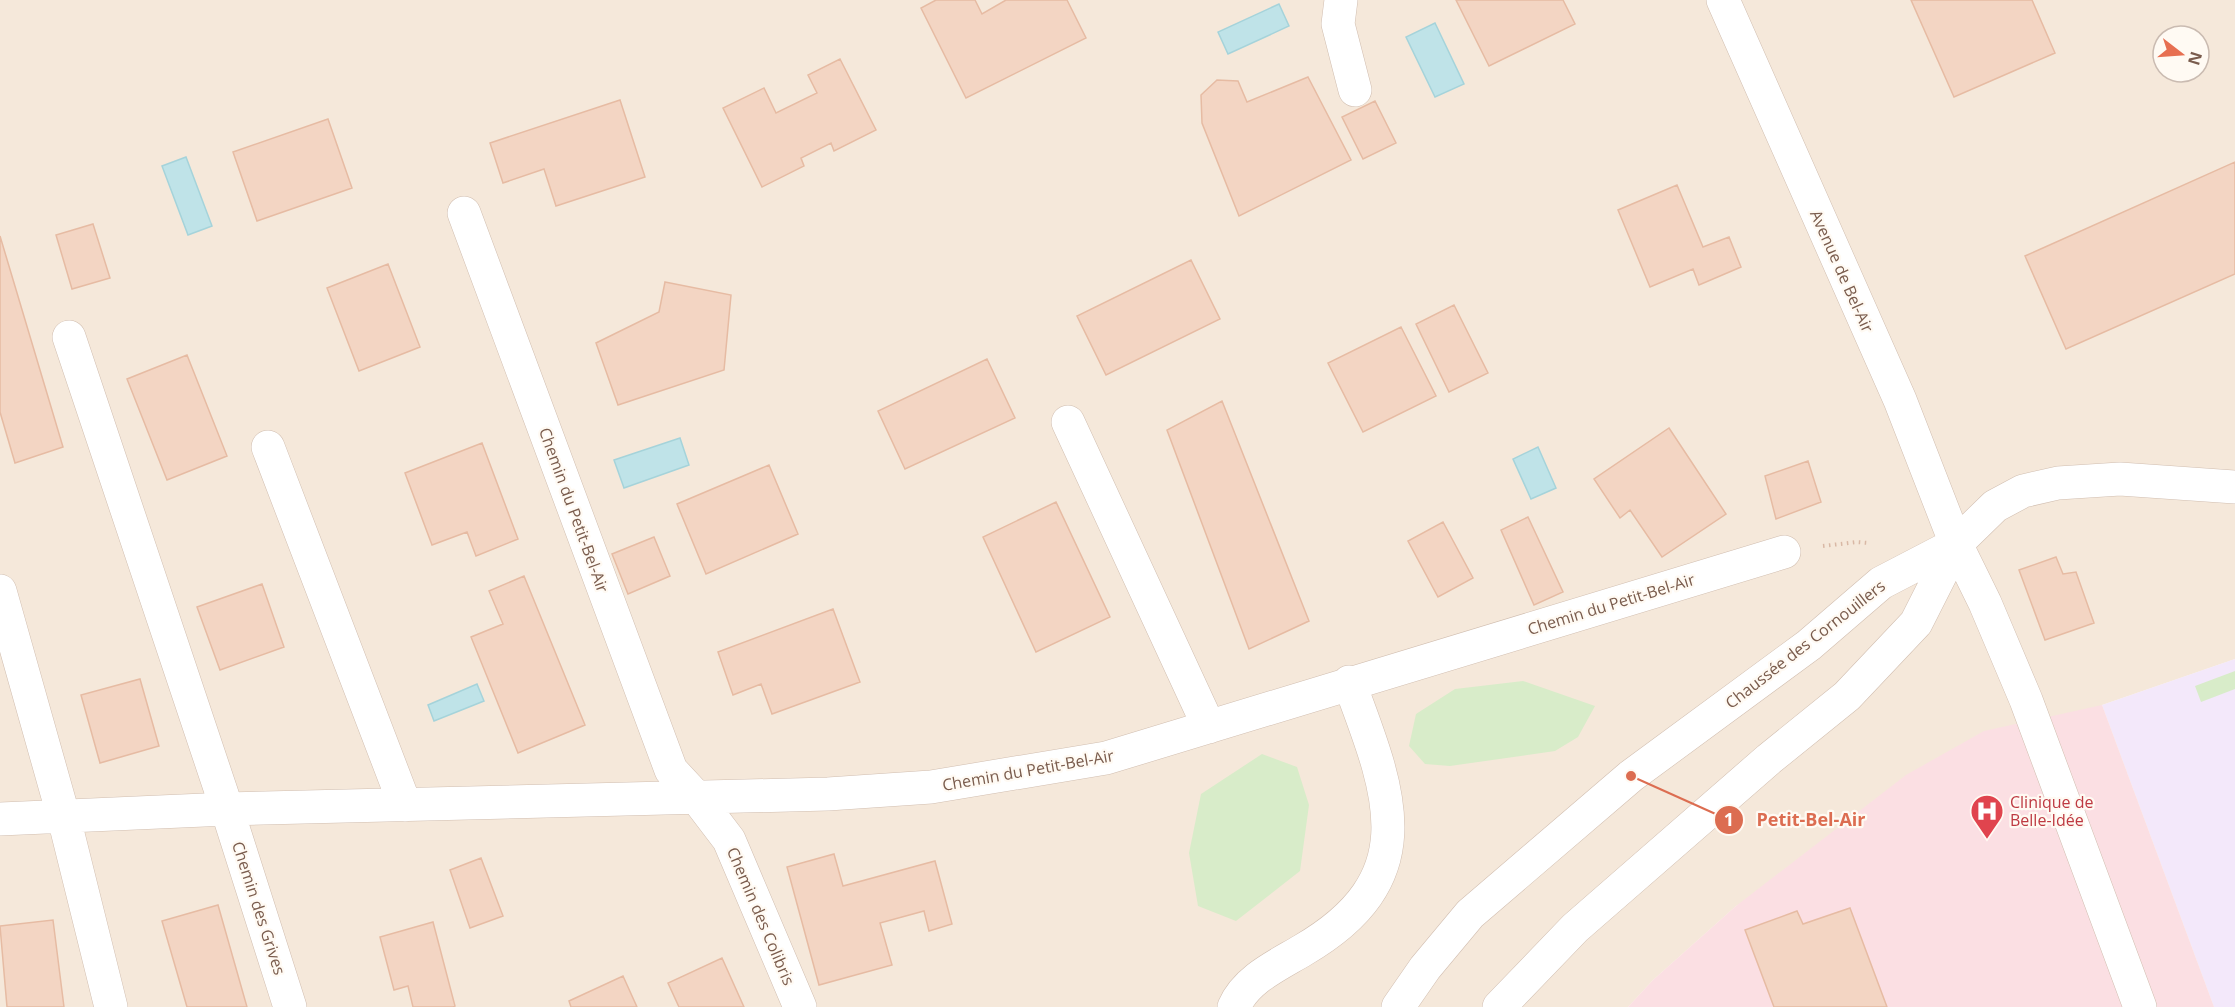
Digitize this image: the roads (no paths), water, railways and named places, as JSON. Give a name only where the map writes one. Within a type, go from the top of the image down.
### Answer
[{"type":"street","points":[[1341,0],[1338,24],[1355,90]]},
{"type":"street","name":"Avenue de Bel-Air","points":[[1723,0],[1900,400],[1956,544],[1985,603],[2026,700],[2139,1007]]},
{"type":"street","name":"Chemin du Petit-Bel-Air","points":[[464,213],[671,770],[697,798]]},
{"type":"street","points":[[69,337],[227,809]]},
{"type":"street","points":[[1068,422],[1209,727]]},
{"type":"street","points":[[268,447],[405,805]]},
{"type":"street","points":[[1499,1007],[1575,928],[1769,759],[1847,696],[1916,623],[1956,544],[1995,506],[2023,491],[2058,483],[2120,479],[2235,487]]},
{"type":"street","name":"Chaussée des Cornouillers","points":[[1398,1007],[1425,968],[1470,914],[1631,776],[1809,645],[1881,583],[1956,544]]},
{"type":"street","name":"Chemin du Petit-Bel-Air","points":[[0,819],[64,818],[227,809],[697,798],[931,787],[1106,758],[1349,682],[1784,552]]},
{"type":"street","points":[[0,591],[64,818],[111,1007]]},
{"type":"street","points":[[1234,1007],[1256,978],[1326,936],[1350,917],[1366,899],[1385,860],[1390,830],[1386,799],[1372,744],[1349,682]]},
{"type":"street","name":"Chemin des Colibris","points":[[697,798],[729,840],[800,1007]]},
{"type":"street","name":"Chemin des Grives","points":[[227,809],[290,1007]]},
{"type":"water","points":[[1279,4],[1289,26],[1228,54],[1218,32]]},
{"type":"water","points":[[1435,23],[1464,84],[1435,97],[1406,37]]},
{"type":"water","points":[[186,157],[212,226],[188,235],[162,166]]},
{"type":"water","points":[[680,438],[689,465],[624,488],[614,460]]},
{"type":"water","points":[[1538,447],[1556,488],[1531,499],[1513,459]]},
{"type":"water","points":[[477,684],[484,701],[434,721],[428,705]]},
{"type":"place","name":"Petit-Bel-Air","points":[[1631,776]]},
{"type":"place","name":"Clinique de Belle-Idée","points":[[1987,840]]}]
